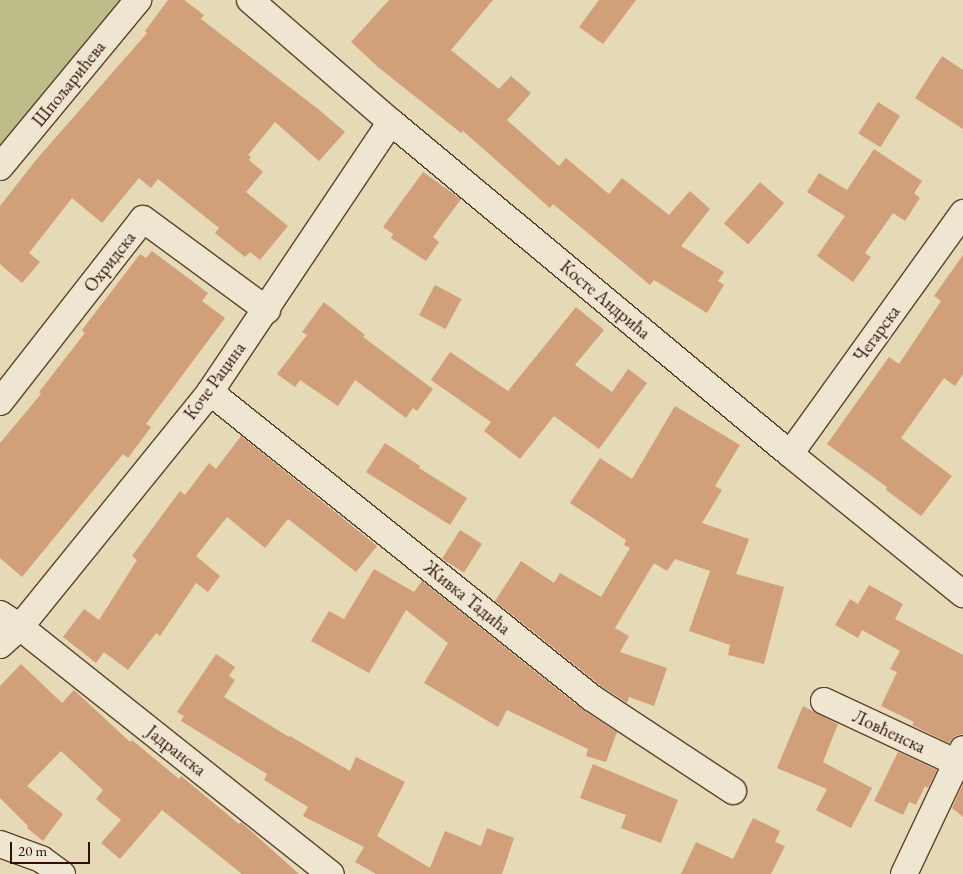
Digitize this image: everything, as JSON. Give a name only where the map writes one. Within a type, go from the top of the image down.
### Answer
[{"type":"street","name":"Шпољарићева","points":[[0,167],[138,0]]},
{"type":"street","name":"Косте Андрића","points":[[250,0],[391,122],[790,454],[963,594]]},
{"type":"street","name":"Коче Рацина","points":[[10,621],[210,392],[267,310],[391,122]]},
{"type":"street","name":"Чегарска","points":[[790,454],[963,213]]},
{"type":"street","name":"Охридска","points":[[0,402],[143,219],[267,310]]},
{"type":"street","name":"Живка Тадића","points":[[210,392],[592,698],[733,791]]},
{"type":"street","points":[[0,645],[10,621]]},
{"type":"street","name":"Јадранска","points":[[10,621],[331,874]]},
{"type":"street","name":"Ловћенска","points":[[824,701],[959,755],[904,874]]},
{"type":"street","points":[[0,844],[41,860],[62,874]]},
{"type":"green space","points":[[0,0],[138,0],[0,167]]},
{"type":"building","points":[[168,0],[184,0],[204,15],[201,19],[345,132],[319,161],[275,122],[248,155],[251,157],[249,160],[263,172],[246,192],[288,226],[260,260],[250,252],[245,257],[215,233],[219,228],[158,179],[151,188],[139,178],[102,223],[72,198],[29,253],[40,262],[22,283],[0,264],[0,206],[36,160],[147,33],[145,31]]},
{"type":"building","points":[[389,0],[493,0],[451,50],[499,89],[511,76],[531,93],[507,120],[559,166],[566,158],[609,194],[622,178],[669,215],[690,191],[710,209],[681,246],[724,272],[718,281],[724,285],[707,313],[654,280],[650,285],[553,204],[550,208],[463,131],[461,133],[378,67],[351,42]]},
{"type":"building","points":[[599,0],[636,0],[603,44],[579,27]]},
{"type":"building","points":[[942,56],[963,70],[963,129],[915,98]]},
{"type":"building","points":[[878,102],[900,116],[880,147],[858,133]]},
{"type":"building","points":[[874,149],[922,181],[914,193],[920,198],[905,221],[893,213],[865,253],[871,257],[853,282],[817,256],[845,216],[807,192],[819,173],[847,190]]},
{"type":"building","points":[[423,172],[461,199],[433,237],[439,242],[426,261],[391,238],[393,234],[383,227]]},
{"type":"building","points":[[760,182],[784,203],[748,245],[724,224]]},
{"type":"building","points":[[152,251],[208,293],[202,301],[225,318],[146,424],[151,427],[128,458],[123,454],[22,577],[0,558],[0,443],[41,394],[39,392],[85,333],[82,330],[140,254],[146,258]]},
{"type":"building","points":[[963,255],[963,374],[955,386],[944,378],[901,438],[952,476],[921,516],[886,490],[887,487],[827,444],[889,357],[899,364],[941,301],[934,296]]},
{"type":"building","points":[[435,285],[461,299],[446,329],[419,315]]},
{"type":"building","points":[[324,302],[365,335],[363,337],[433,389],[417,411],[413,408],[406,418],[355,380],[338,406],[300,380],[295,387],[277,374],[307,335],[302,332]]},
{"type":"building","points":[[576,307],[604,330],[575,365],[612,392],[628,369],[647,383],[599,449],[554,416],[520,459],[484,431],[491,422],[431,380],[450,352],[508,391]]},
{"type":"building","points":[[675,406],[740,445],[715,486],[722,490],[702,523],[749,539],[736,574],[784,587],[764,664],[728,655],[730,645],[689,631],[710,571],[675,559],[667,571],[654,563],[615,628],[629,636],[620,652],[667,668],[654,706],[629,697],[627,703],[601,686],[495,601],[521,561],[554,583],[560,573],[601,597],[630,548],[624,545],[626,540],[570,503],[600,458],[632,479]]},
{"type":"building","points":[[241,436],[377,546],[356,572],[288,519],[265,548],[227,517],[196,556],[220,576],[208,592],[196,583],[160,636],[156,633],[128,670],[104,652],[96,663],[63,637],[84,609],[99,620],[137,560],[132,556],[180,491],[185,495],[209,463],[216,469]]},
{"type":"building","points":[[385,443],[420,466],[419,468],[467,498],[450,525],[366,472]]},
{"type":"building","points":[[460,530],[482,544],[464,573],[442,559]]},
{"type":"building","points":[[374,569],[414,592],[422,581],[583,710],[617,732],[606,762],[586,756],[588,749],[507,710],[498,727],[424,683],[448,643],[406,610],[369,673],[311,641],[329,611],[344,619]]},
{"type":"building","points":[[869,585],[903,604],[895,619],[963,655],[963,734],[955,736],[949,743],[912,725],[914,722],[881,706],[897,672],[890,669],[900,651],[862,630],[858,638],[835,625],[850,599],[858,604]]},
{"type":"building","points":[[216,654],[235,667],[229,676],[235,680],[224,697],[289,737],[350,771],[356,757],[405,782],[377,836],[430,868],[445,831],[481,846],[487,828],[514,838],[502,874],[376,874],[355,862],[364,847],[303,816],[308,807],[264,780],[267,774],[181,721],[184,716],[177,712]]},
{"type":"building","points":[[21,664],[62,703],[74,690],[130,742],[132,740],[179,779],[181,776],[239,824],[241,822],[299,874],[242,874],[162,810],[120,859],[101,843],[121,820],[96,799],[103,790],[61,751],[27,786],[63,814],[43,841],[27,828],[28,826],[0,798],[0,686]]},
{"type":"building","points":[[803,706],[838,724],[823,762],[872,788],[851,828],[816,810],[827,789],[777,768]]},
{"type":"building","points":[[898,752],[937,770],[928,788],[925,786],[916,805],[909,802],[903,815],[874,801]]},
{"type":"building","points":[[593,764],[678,800],[661,843],[621,828],[626,815],[580,798]]},
{"type":"building","points":[[963,784],[963,817],[952,808]]},
{"type":"building","points":[[753,818],[780,831],[775,842],[785,846],[771,874],[681,874],[696,842],[733,859]]}]
